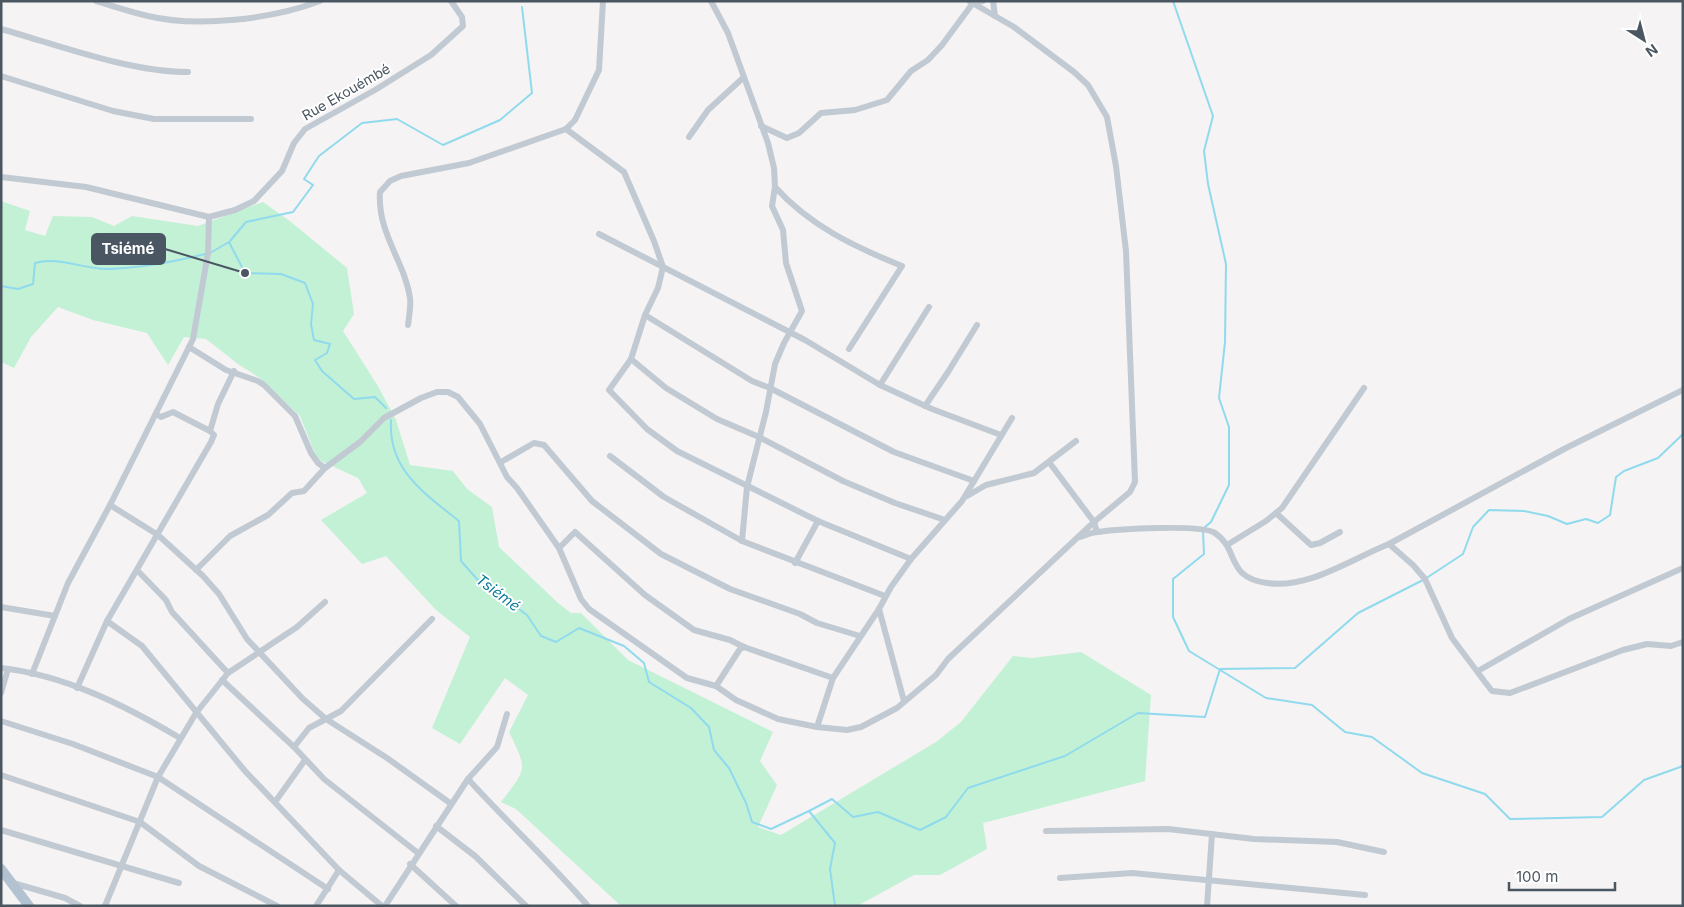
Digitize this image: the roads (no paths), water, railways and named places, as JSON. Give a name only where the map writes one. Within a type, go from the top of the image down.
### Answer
[{"type":"main road","points":[[1,869],[29,906]]},
{"type":"street","points":[[96,1],[149,16],[225,22],[247,19],[320,1]]},
{"type":"street","name":"Rue Ekouémbé","points":[[1,176],[86,187],[209,217],[235,210],[254,201],[282,171],[294,143],[305,129],[375,90],[431,55],[462,26],[462,17],[451,1]]},
{"type":"street","points":[[408,325],[409,293],[388,241],[380,207],[380,192],[390,180],[401,176],[469,163],[566,129],[575,120],[600,70],[603,1]]},
{"type":"street","points":[[711,1],[728,33],[774,168],[775,187],[772,206],[783,230],[786,263],[802,311],[789,333],[775,364],[747,486],[742,541]]},
{"type":"street","points":[[971,2],[983,1]]},
{"type":"street","points":[[993,1],[995,16]]},
{"type":"street","points":[[761,126],[787,138],[798,133],[821,113],[855,110],[887,100],[911,71],[928,60],[942,45],[971,2]]},
{"type":"street","points":[[196,570],[230,536],[268,515],[292,493],[304,492],[325,468],[360,442],[384,418],[437,392],[448,392],[466,405],[489,439],[507,477],[517,488],[559,548],[577,592],[589,609],[688,678],[716,686],[736,700],[778,719],[817,727],[847,730],[861,727],[897,708],[936,675],[1012,597],[1079,538],[1094,522],[1130,492],[1135,482],[1126,251],[1110,129],[1106,117],[1088,86],[1074,72],[1014,27],[971,2]]},
{"type":"street","points":[[1,29],[123,62],[164,71],[188,72]]},
{"type":"street","points":[[1,76],[113,111],[154,119],[250,118]]},
{"type":"street","points":[[689,137],[708,110],[744,78]]},
{"type":"street","points":[[566,129],[624,172],[654,241],[662,267],[658,288],[645,315],[631,359],[609,390],[647,430],[677,451],[818,522],[911,559]]},
{"type":"street","points":[[775,187],[820,226],[848,243],[902,266],[849,349]]},
{"type":"street","points":[[32,674],[68,583],[156,414],[197,327],[197,310],[208,254],[209,217]]},
{"type":"street","points":[[599,234],[789,333],[880,385],[924,406],[1001,435]]},
{"type":"street","points":[[880,385],[929,307]]},
{"type":"street","points":[[645,315],[752,381],[770,388],[894,452],[974,481]]},
{"type":"street","points":[[924,406],[977,325]]},
{"type":"street","points":[[189,347],[226,370],[258,380],[295,416],[310,454],[325,468]]},
{"type":"street","points":[[631,359],[666,388],[717,419],[759,437],[843,481],[895,503],[946,520]]},
{"type":"street","points":[[210,431],[218,404],[234,371]]},
{"type":"street","points":[[1227,545],[1276,513],[1288,502],[1364,388]]},
{"type":"street","points":[[1079,538],[1097,532],[1149,529],[1215,532],[1227,545],[1232,560],[1241,574],[1262,582],[1278,583],[1312,578],[1389,544],[1566,448],[1683,390]]},
{"type":"street","points":[[77,688],[107,621],[158,535],[214,434],[173,412],[162,417],[156,414]]},
{"type":"street","points":[[962,501],[1012,418]]},
{"type":"street","points":[[817,727],[833,678],[879,609],[885,596],[911,559],[962,501],[970,493],[986,485],[1029,476],[1076,441]]},
{"type":"street","points":[[501,462],[534,443],[544,445],[592,501],[661,554],[730,589],[860,636]]},
{"type":"street","points":[[610,456],[664,497],[742,541],[885,596]]},
{"type":"street","points":[[1049,462],[1094,522],[1097,532]]},
{"type":"street","points":[[110,505],[158,535],[196,570],[219,594],[258,652],[299,696],[326,719],[387,758],[450,803]]},
{"type":"street","points":[[1276,513],[1311,545],[1320,543],[1340,532]]},
{"type":"street","points":[[796,562],[818,522]]},
{"type":"street","points":[[559,548],[575,532],[645,596],[694,630],[730,640],[744,647],[833,678]]},
{"type":"street","points":[[1389,544],[1413,565],[1425,579],[1452,638],[1492,691],[1510,693],[1623,650],[1647,644],[1671,646],[1683,642]]},
{"type":"street","points":[[1478,671],[1568,619],[1683,568]]},
{"type":"street","points":[[137,570],[166,600],[172,612],[228,673]]},
{"type":"street","points":[[105,906],[158,777],[196,713],[228,673],[297,628],[325,602]]},
{"type":"street","points":[[1,607],[55,616]]},
{"type":"street","points":[[879,609],[904,701]]},
{"type":"street","points":[[294,747],[309,728],[341,712],[432,619]]},
{"type":"street","points":[[107,621],[142,646],[196,713],[274,802],[339,870],[383,906],[450,803],[468,779],[497,747],[507,714]]},
{"type":"street","points":[[716,686],[740,649],[744,647]]},
{"type":"street","points":[[1,693],[4,668],[32,674],[77,688],[132,710],[180,738]]},
{"type":"street","points":[[222,680],[294,747],[324,779],[418,853]]},
{"type":"street","points":[[1,721],[73,744],[158,777],[328,889]]},
{"type":"street","points":[[274,802],[305,760]]},
{"type":"street","points":[[1,775],[140,822],[199,866],[277,906]]},
{"type":"street","points":[[468,779],[511,827],[551,864],[588,906]]},
{"type":"street","points":[[436,826],[475,856],[526,906]]},
{"type":"street","points":[[1,830],[179,883]]},
{"type":"street","points":[[1046,830],[1168,830],[1254,839],[1337,842],[1384,852]]},
{"type":"street","points":[[1207,906],[1212,834]]},
{"type":"street","points":[[410,864],[456,906]]},
{"type":"street","points":[[316,906],[339,870]]},
{"type":"street","points":[[1060,878],[1132,873],[1365,895]]},
{"type":"street","points":[[12,883],[64,898],[80,906]]},
{"type":"waterway","points":[[1173,1],[1213,116],[1204,151],[1208,184],[1226,264],[1225,342],[1219,398],[1229,427],[1229,485],[1211,522],[1205,527]]},
{"type":"waterway","points":[[230,241],[246,222],[293,212],[313,185],[304,179],[319,156],[362,123],[397,119],[443,145],[500,120],[532,93],[522,7]]},
{"type":"waterway","name":"Tsiémé","points":[[210,253],[229,242],[245,273],[281,274],[305,283],[313,304],[311,324],[314,340],[330,344],[327,353],[315,360],[322,371],[354,399],[375,397],[386,408]]},
{"type":"waterway","name":"Tsiémé","points":[[1,286],[18,289],[33,284],[35,263],[44,261],[107,269],[156,264],[205,254]]},
{"type":"waterway","name":"Tsiémé","points":[[391,420],[395,453],[402,467],[421,490],[459,521],[461,561],[477,579],[527,615],[541,636],[556,642],[579,628],[624,646],[644,663],[649,682],[691,708],[709,727],[714,750],[729,768],[746,803],[752,822],[771,829],[809,811],[835,843],[830,869],[835,906]]},
{"type":"waterway","points":[[809,811],[832,799],[853,817],[878,812],[920,830],[946,817],[968,788],[1065,756],[1138,713],[1205,717],[1220,669],[1295,668],[1358,613],[1425,579],[1463,554],[1473,527],[1489,510],[1524,511],[1548,516],[1567,524],[1586,519],[1598,523],[1610,515],[1616,477],[1624,471],[1658,458],[1683,434]]},
{"type":"waterway","points":[[1203,531],[1204,554],[1173,579],[1173,617],[1189,651],[1266,698],[1312,705],[1345,732],[1372,737],[1422,773],[1485,794],[1510,819],[1602,817],[1644,780],[1683,766]]},
{"type":"place","name":"Tsiémé","points":[[245,273]]}]
